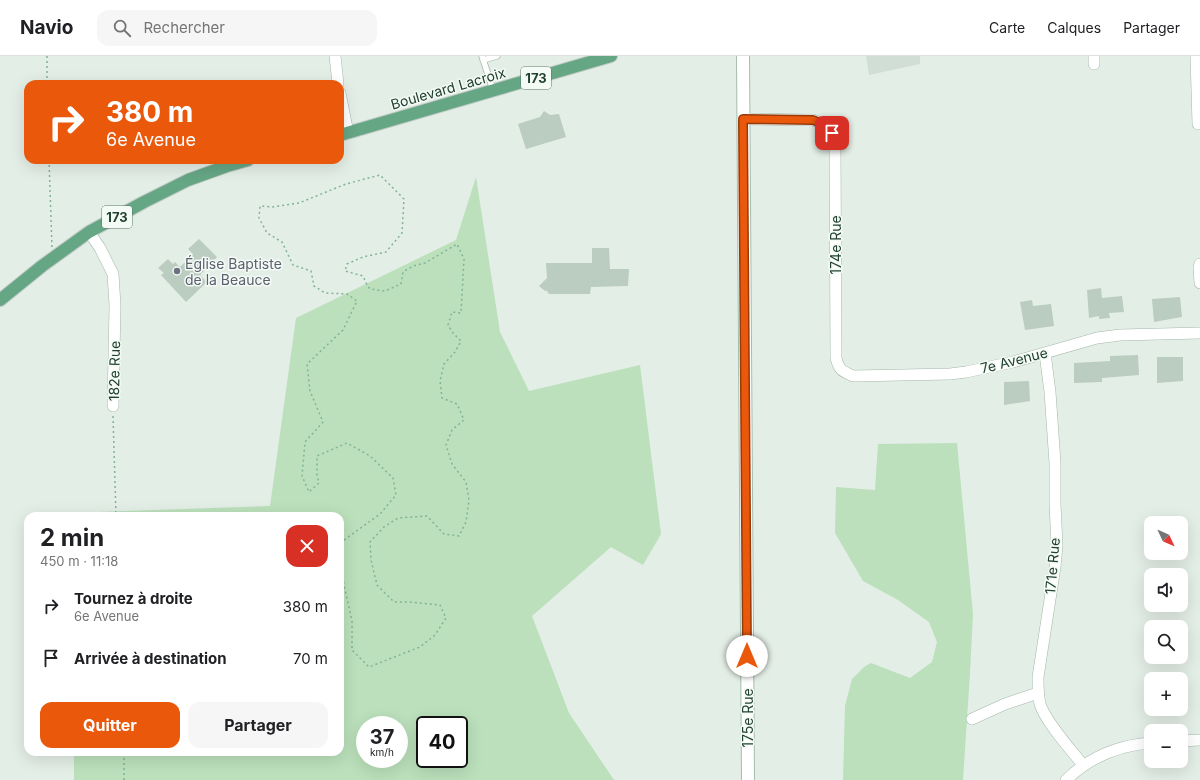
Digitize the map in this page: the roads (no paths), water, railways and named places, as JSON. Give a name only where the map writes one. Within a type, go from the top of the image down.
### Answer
[{"type":"main road","name":"Boulevard Lacroix","points":[[344,134],[611,56]]},
{"type":"main road","name":"173","points":[[0,300],[89,232],[188,180],[234,164]]},
{"type":"street","points":[[335,56],[338,80]]},
{"type":"street","name":"175e Rue","points":[[743,56],[748,780]]},
{"type":"street","points":[[1196,56],[1198,124]]},
{"type":"street","name":"174e Rue","points":[[743,119],[813,120],[825,125],[832,133],[835,142],[836,358]]},
{"type":"street","name":"182e Rue","points":[[89,232],[100,248],[113,274],[115,305],[113,406]]},
{"type":"street","points":[[1200,264],[1200,283]]},
{"type":"street","name":"7e Avenue","points":[[836,358],[838,368],[853,376],[950,374],[1013,362],[1098,338],[1120,335],[1200,333]]},
{"type":"street","name":"171e Rue","points":[[1045,353],[1050,392],[1055,463],[1056,545],[1055,567],[1038,677],[1038,693],[1040,705],[1047,718],[1083,765]]},
{"type":"street","points":[[972,719],[1005,704],[1038,693]]},
{"type":"street","points":[[1188,741],[1200,740]]},
{"type":"street","points":[[1066,780],[1083,765],[1115,750],[1144,744]]},
{"type":"lane","points":[[493,90],[483,58],[497,56]]},
{"type":"place","name":"Église Baptiste de la Beauce","points":[[177,271]]}]
